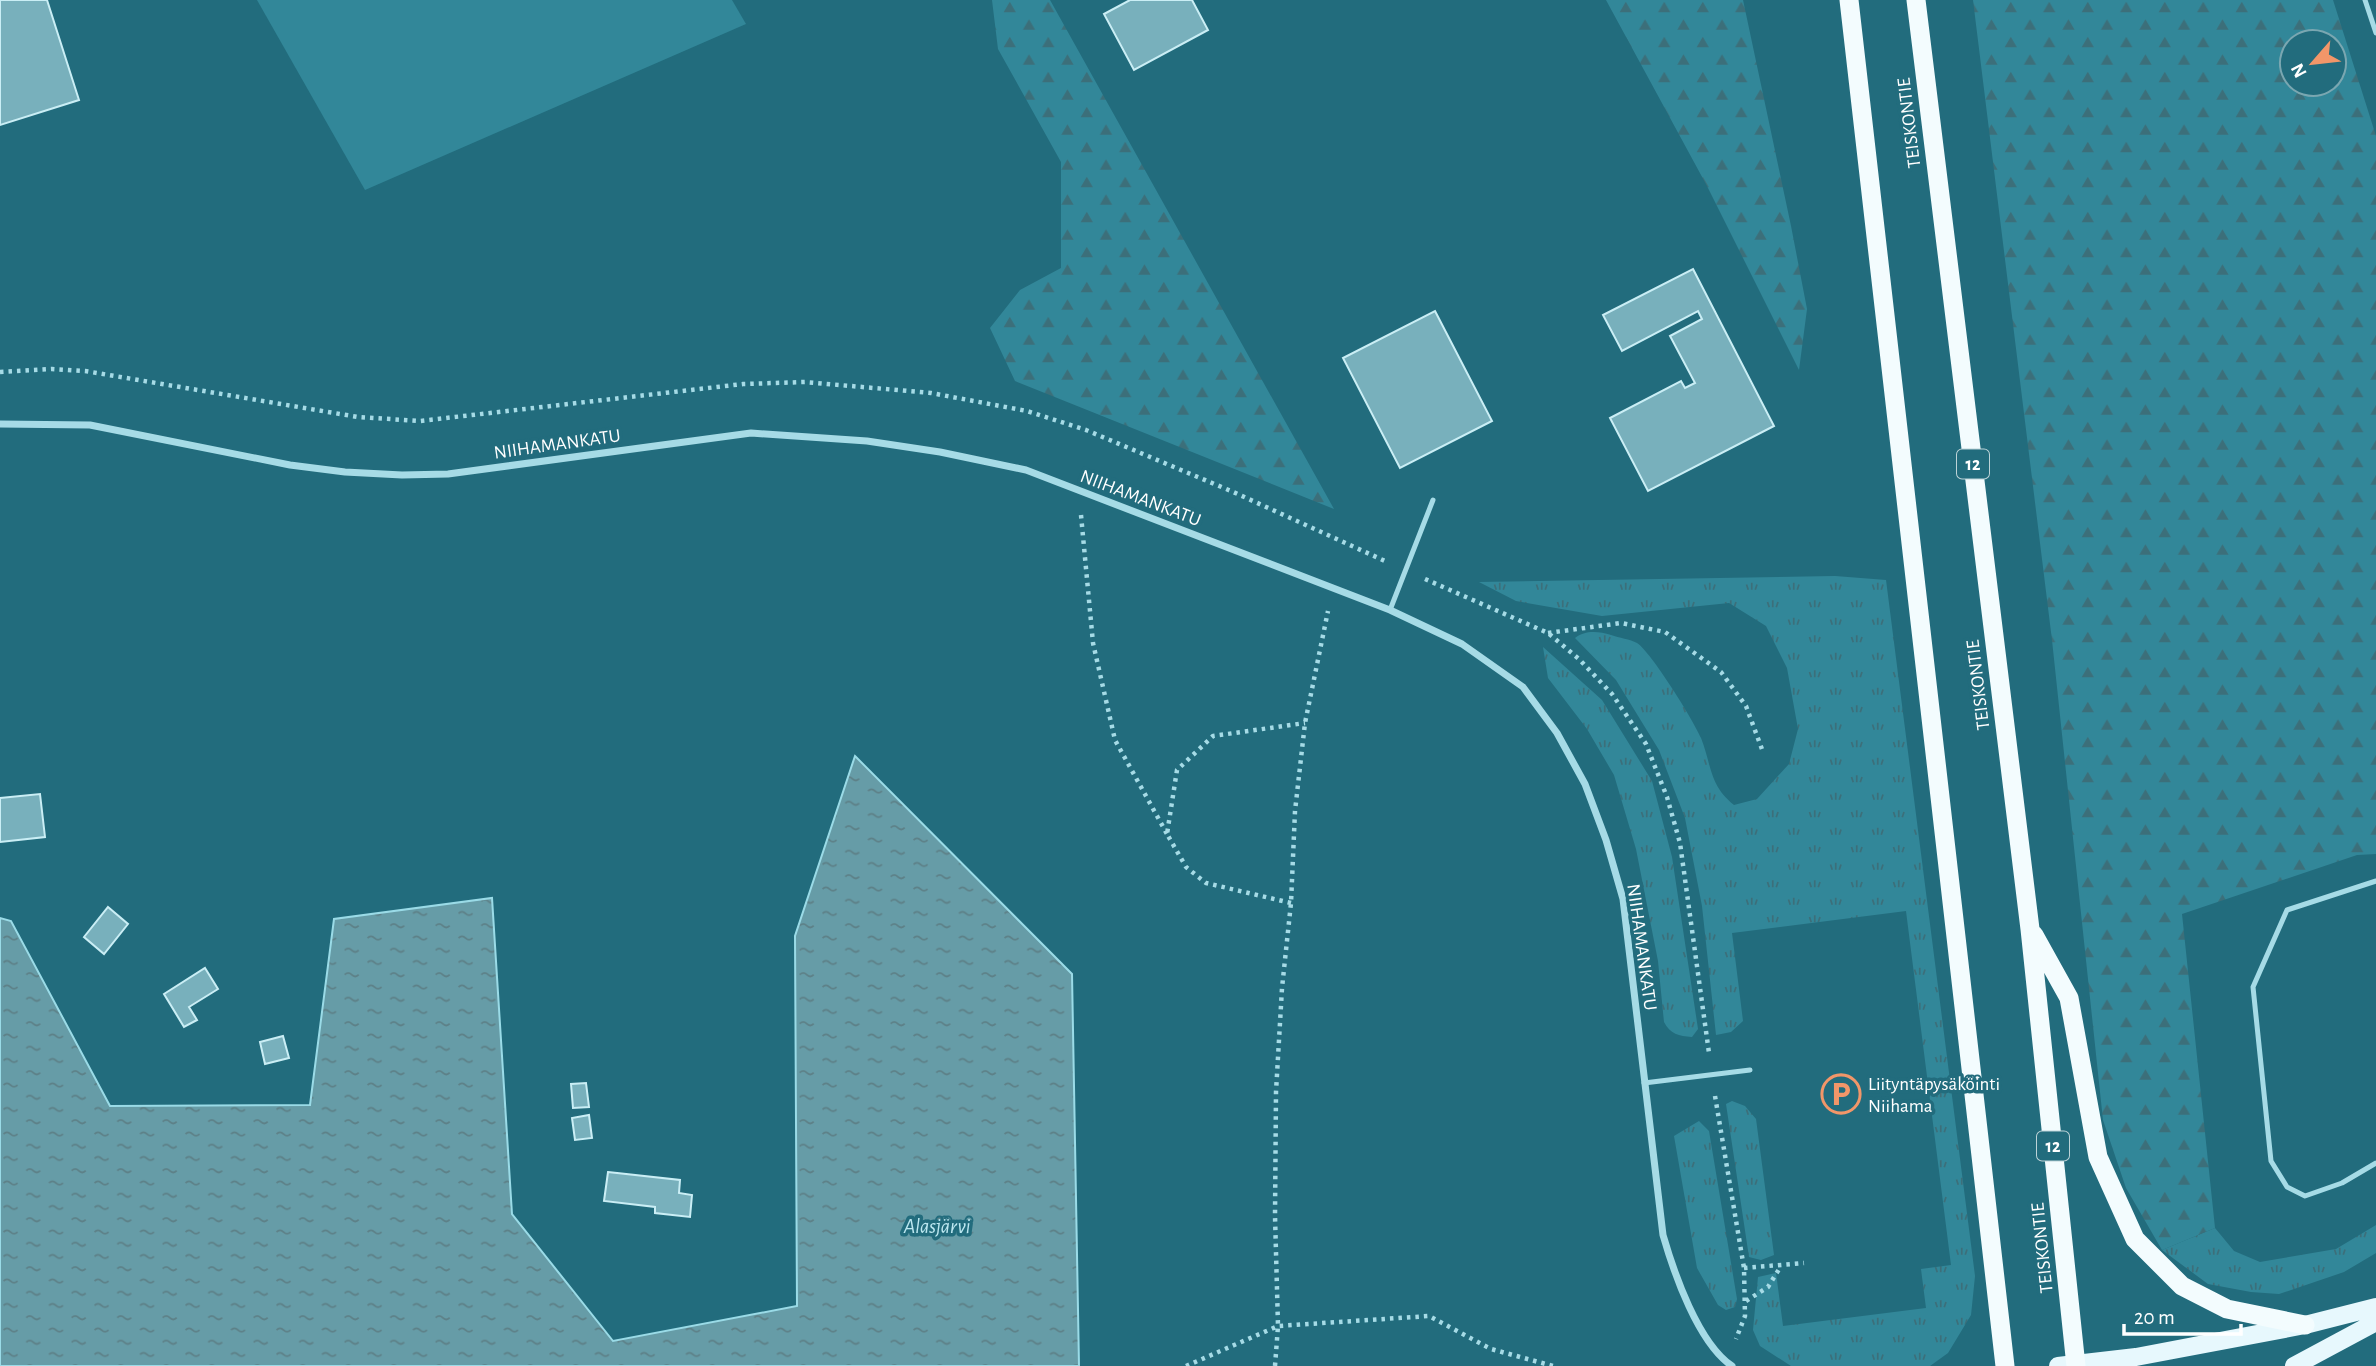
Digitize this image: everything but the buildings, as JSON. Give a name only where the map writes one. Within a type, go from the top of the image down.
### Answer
[{"type":"highway","points":[[1849,0],[2005,1366]]},
{"type":"highway","name":"TEISKONTIE","points":[[1916,0],[2030,929],[2070,1365]]},
{"type":"highway","points":[[2030,929],[2069,998],[2098,1157],[2134,1239],[2182,1286],[2204,1298],[2227,1309],[2305,1325]]},
{"type":"main road","points":[[2070,1365],[2136,1357],[2305,1325],[2376,1307]]},
{"type":"main road","points":[[2294,1366],[2376,1322]]},
{"type":"street","name":"NIIHAMANKATU","points":[[0,424],[90,425],[290,465],[402,475],[448,474],[751,433],[867,441],[940,452],[1026,470],[1390,610],[1462,644],[1524,687],[1557,733],[1585,784],[1606,840],[1623,899],[1663,1235],[1678,1284],[1703,1332],[1728,1365]]},
{"type":"lane","points":[[2365,0],[2376,33]]},
{"type":"lane","points":[[1390,610],[1433,499]]},
{"type":"lane","points":[[2376,881],[2287,910],[2253,987],[2271,1161],[2287,1187],[2305,1195],[2342,1183],[2376,1163]]},
{"type":"lane","points":[[1644,1083],[1750,1070]]},
{"type":"path","points":[[0,372],[52,369],[85,371],[358,418],[420,421],[743,384],[805,383],[932,393],[1027,411],[1086,430],[1231,491],[1548,634],[1579,659],[1612,694],[1646,744],[1667,797],[1681,843],[1712,1074],[1744,1268],[1745,1316],[1728,1365]]},
{"type":"path","points":[[1079,490],[1093,643],[1115,740],[1186,867],[1206,883],[1291,903]]},
{"type":"path","points":[[1275,1366],[1278,1326],[1276,1092],[1291,903],[1295,811],[1305,723],[1333,588]]},
{"type":"path","points":[[1548,634],[1621,623],[1665,632],[1721,672],[1746,706],[1763,752]]},
{"type":"path","points":[[1167,834],[1177,770],[1213,736],[1305,723]]},
{"type":"path","points":[[1744,1268],[1804,1263]]},
{"type":"path","points":[[1745,1301],[1768,1287],[1781,1265]]},
{"type":"path","points":[[1186,1366],[1278,1326],[1429,1316],[1491,1349],[1553,1366]]},
{"type":"green space","points":[[257,0],[732,0],[746,24],[365,190]]},
{"type":"green space","points":[[992,0],[1050,0],[1334,509],[1015,381],[990,328],[1020,290],[1061,268],[1061,162],[998,49]]},
{"type":"green space","points":[[1606,0],[1743,0],[1807,309],[1799,370],[1707,186]]},
{"type":"green space","points":[[1973,0],[2333,0],[2342,28],[2278,28],[2278,98],[2348,98],[2348,47],[2376,136],[2376,854],[2357,855],[2182,914],[2215,1228],[2162,1250],[2126,1188],[2103,1120],[2052,640]]},
{"type":"green space","points":[[1835,576],[1886,580],[1975,1276],[1971,1315],[1948,1353],[1930,1366],[1791,1366],[1760,1346],[1753,1330],[1758,1277],[1776,1273],[1783,1326],[1926,1308],[1921,1269],[1951,1265],[1906,911],[1732,933],[1743,1021],[1731,1032],[1716,1035],[1702,906],[1685,818],[1659,750],[1616,680],[1575,638],[1587,632],[1601,633],[1637,643],[1643,649],[1690,717],[1701,738],[1715,782],[1734,805],[1757,799],[1789,764],[1798,729],[1787,668],[1766,626],[1729,603],[1602,616],[1516,601],[1479,582]]},
{"type":"green space","points":[[1543,647],[1602,700],[1652,781],[1672,857],[1698,1029],[1692,1037],[1675,1034],[1664,1022],[1658,961],[1636,849],[1614,775],[1587,729],[1548,678]]},
{"type":"green space","points":[[1732,1101],[1745,1106],[1756,1119],[1774,1255],[1761,1260],[1749,1257],[1726,1104]]},
{"type":"green space","points":[[1699,1121],[1709,1131],[1737,1299],[1735,1307],[1726,1310],[1718,1305],[1697,1268],[1674,1136]]},
{"type":"green space","points":[[2376,1225],[2376,1253],[2344,1272],[2279,1294],[2208,1284],[2162,1250],[2215,1228],[2234,1251],[2260,1262],[2336,1249]]},
{"type":"water","name":"Alasjärvi","points":[[855,756],[1072,974],[1079,1366],[0,1366],[0,918],[11,921],[110,1106],[310,1105],[334,919],[492,898],[512,1214],[613,1341],[797,1306],[795,936]]},
{"type":"place","name":"Liityntäpysäköinti Niihama","points":[[1841,1094]]}]
